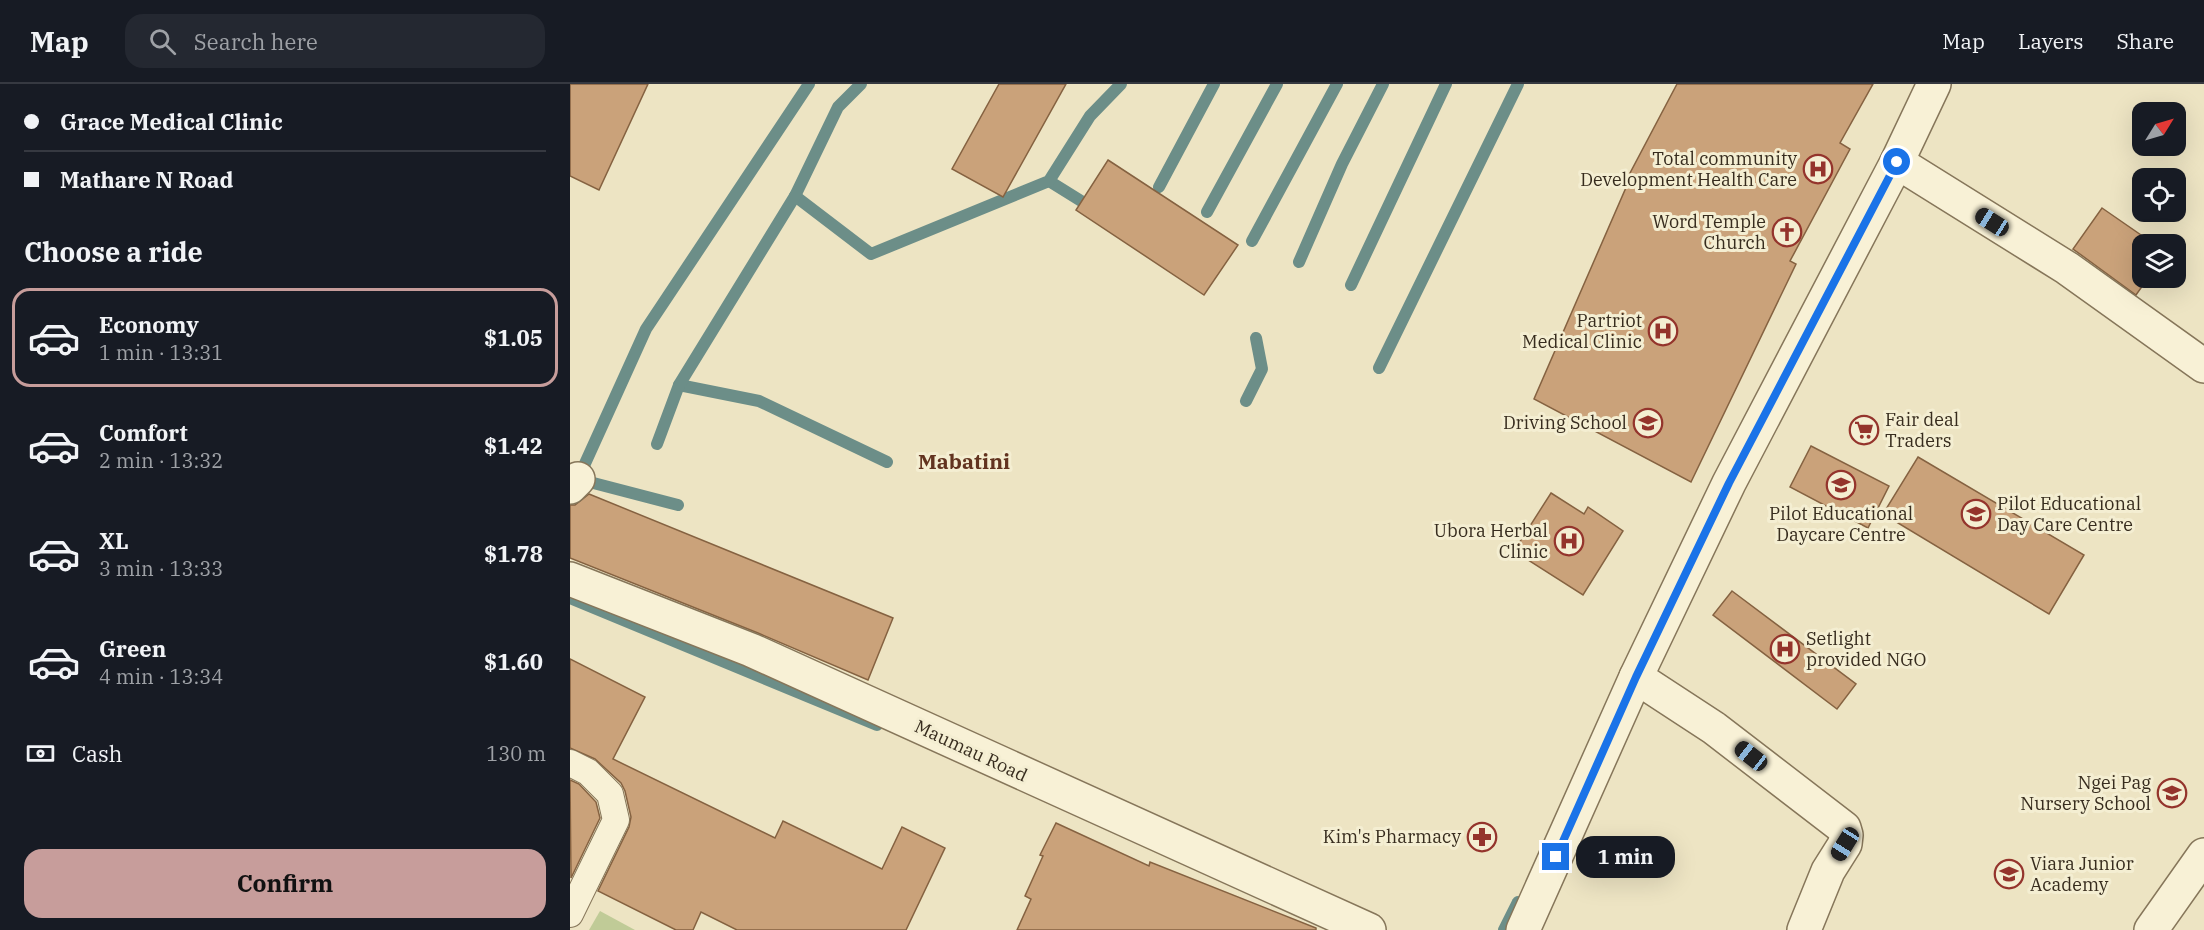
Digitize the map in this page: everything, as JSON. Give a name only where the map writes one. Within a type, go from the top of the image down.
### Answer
[{"type":"street","points":[[1523,930],[1636,677],[1729,483],[1907,169],[1934,84]]},
{"type":"street","points":[[1907,169],[2067,268],[2204,366]]},
{"type":"street","name":"Maumau Road","points":[[570,579],[751,650],[1369,930]]},
{"type":"street","points":[[1636,677],[1714,728],[1844,828],[1845,844],[1828,871],[1804,930]]},
{"type":"street","points":[[2151,930],[2204,855]]},
{"type":"lane","points":[[570,763],[588,772],[610,794],[616,820],[570,914]]},
{"type":"green space","points":[[600,911],[635,930],[589,930]]},
{"type":"building","points":[[570,84],[648,84],[599,190],[570,176]]},
{"type":"building","points":[[999,84],[1066,84],[1003,197],[952,169]]},
{"type":"building","name":"Partriot Medical Clinic","points":[[1677,84],[1873,84],[1840,143],[1850,149],[1790,261],[1796,264],[1691,482],[1534,399],[1631,176],[1629,175]]},
{"type":"building","points":[[1108,160],[1238,245],[1204,295],[1076,210]]},
{"type":"building","points":[[2102,208],[2140,234],[2132,234],[2132,288],[2141,288],[2136,295],[2073,249]]},
{"type":"building","points":[[1811,446],[1889,486],[1868,528],[1790,487]]},
{"type":"building","points":[[1918,457],[2084,555],[2049,614],[1883,514]]},
{"type":"building","name":"Ubora Herbal Clinic","points":[[1551,493],[1584,514],[1588,507],[1623,531],[1583,595],[1514,551]]},
{"type":"building","points":[[589,494],[893,618],[868,680],[758,633],[570,558],[570,505],[575,505]]},
{"type":"building","name":"Setlight provided NGO","points":[[1732,591],[1856,684],[1837,709],[1713,615]]},
{"type":"building","points":[[570,659],[645,697],[613,759],[775,838],[783,821],[882,869],[902,827],[945,848],[906,930],[737,930],[701,912],[693,930],[676,930],[598,891],[629,827],[631,817],[621,783],[595,759],[570,748]]},
{"type":"building","points":[[570,780],[579,784],[596,802],[600,818],[571,878]]},
{"type":"building","points":[[1056,823],[1149,866],[1150,862],[1316,928],[1316,930],[1017,930],[1031,899],[1025,896],[1043,856],[1040,855]]},
{"type":"waterway","points":[[678,505],[578,479],[646,329],[809,84]]},
{"type":"waterway","points":[[657,444],[679,385],[795,196],[838,107],[861,84]]},
{"type":"waterway","points":[[795,196],[871,254],[1049,181],[1090,116],[1121,84]]},
{"type":"waterway","points":[[1159,187],[1214,84]]},
{"type":"waterway","points":[[1207,212],[1277,84]]},
{"type":"waterway","points":[[1252,241],[1337,84]]},
{"type":"waterway","points":[[1299,262],[1342,164],[1383,84]]},
{"type":"waterway","points":[[1351,285],[1446,84]]},
{"type":"waterway","points":[[1379,368],[1518,84]]},
{"type":"waterway","points":[[1049,181],[1094,209]]},
{"type":"waterway","points":[[1246,401],[1262,369],[1256,338]]},
{"type":"waterway","points":[[679,385],[759,401],[887,462]]},
{"type":"waterway","points":[[570,598],[877,725]]},
{"type":"waterway","points":[[1504,930],[1518,902]]},
{"type":"place","name":"Total community Development Health Care","points":[[1818,169]]},
{"type":"place","name":"Word Temple Church","points":[[1787,232]]},
{"type":"place","name":"Partriot Medical Clinic","points":[[1663,331]]},
{"type":"place","name":"Driving School","points":[[1648,423]]},
{"type":"place","name":"Fair deal Traders","points":[[1864,430]]},
{"type":"place","name":"Pilot Educational Daycare Centre","points":[[1841,485]]},
{"type":"place","name":"Pilot Educational Day Care Centre","points":[[1976,514]]},
{"type":"place","name":"Ubora Herbal Clinic","points":[[1569,541]]},
{"type":"place","name":"Setlight provided NGO","points":[[1785,649]]},
{"type":"place","name":"Ngei Pag Nursery School","points":[[2172,793]]},
{"type":"place","name":"Kim's Pharmacy","points":[[1482,837]]},
{"type":"place","name":"Viara Junior Academy","points":[[2009,874]]},
{"type":"district","name":"Mabatini","points":[[964,462]]},
{"type":"route","points":[[1556,857],[1636,677],[1729,483],[1897,162]]}]
